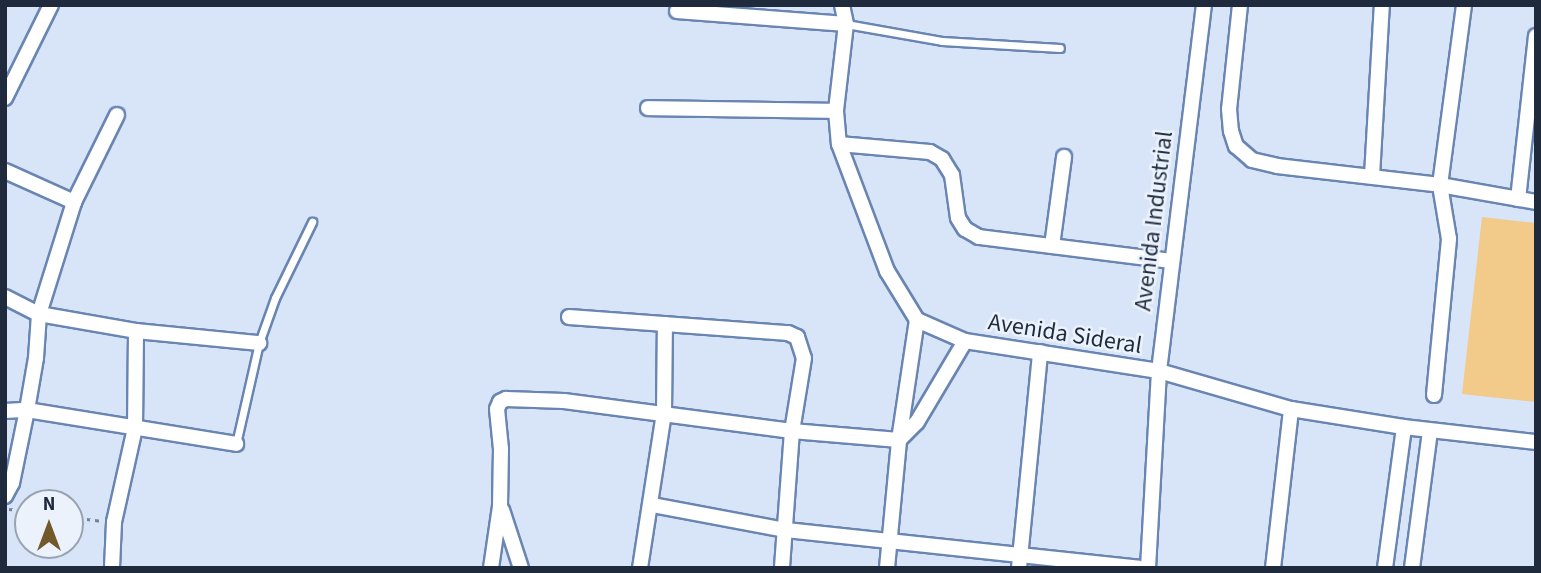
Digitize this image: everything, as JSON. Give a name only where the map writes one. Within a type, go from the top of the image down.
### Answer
[{"type":"street","points":[[5,98],[51,5]]},
{"type":"street","points":[[842,5],[846,24],[836,111],[839,144],[887,271],[917,320],[899,440],[887,568]]},
{"type":"street","name":"Avenida Industrial","points":[[1148,568],[1159,371],[1204,5]]},
{"type":"street","points":[[1240,5],[1230,109],[1231,131],[1236,146],[1252,160],[1277,166],[1440,185],[1536,202]]},
{"type":"street","points":[[1372,176],[1381,5]]},
{"type":"street","points":[[1434,394],[1450,239],[1440,185],[1464,5]]},
{"type":"street","points":[[677,11],[846,24]]},
{"type":"street","points":[[1518,199],[1536,36]]},
{"type":"street","points":[[648,108],[836,111]]},
{"type":"street","points":[[5,496],[12,483],[27,410],[36,358],[39,314],[74,202],[117,115]]},
{"type":"street","points":[[839,144],[930,152],[942,159],[952,175],[958,218],[965,229],[979,237],[1171,261]]},
{"type":"street","points":[[1052,246],[1064,157]]},
{"type":"street","points":[[5,171],[74,202]]},
{"type":"street","points":[[5,297],[39,314],[136,331],[259,343]]},
{"type":"street","points":[[569,317],[788,333],[797,337],[804,358],[792,431],[782,568]]},
{"type":"street","name":"Avenida Sideral","points":[[917,320],[965,341],[1159,371],[1291,409],[1430,431],[1536,442]]},
{"type":"street","points":[[640,568],[652,505],[664,412],[665,324]]},
{"type":"street","points":[[112,568],[114,523],[135,428],[136,331]]},
{"type":"street","points":[[491,568],[500,506],[501,449],[497,410],[500,402],[506,399],[564,401],[664,412],[792,431],[899,440],[917,422],[965,341]]},
{"type":"street","points":[[1020,562],[1040,352]]},
{"type":"street","points":[[1273,568],[1291,409]]},
{"type":"street","points":[[5,411],[27,410],[236,444]]},
{"type":"street","points":[[1385,568],[1404,427]]},
{"type":"street","points":[[1412,568],[1430,431]]},
{"type":"street","points":[[652,505],[786,530],[890,539],[1020,562],[1139,568]]},
{"type":"street","points":[[500,506],[521,568]]},
{"type":"lane","points":[[846,24],[942,41],[1060,48]]},
{"type":"lane","points":[[236,444],[259,343],[275,298],[312,222]]},
{"type":"path","points":[[84,519],[114,523]]},
{"type":"shaded area","points":[[1482,217],[1536,223],[1536,402],[1462,394]]}]
